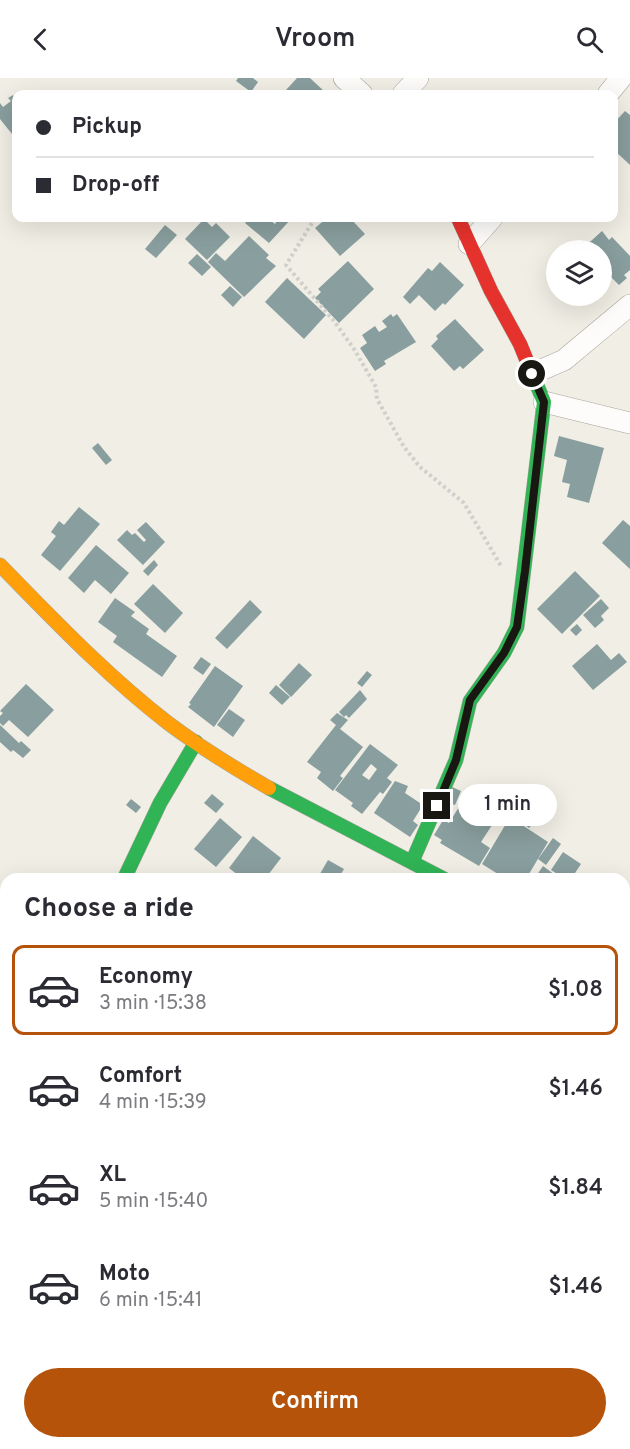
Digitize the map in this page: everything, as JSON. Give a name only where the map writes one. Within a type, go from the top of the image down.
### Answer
[{"type":"street","points":[[344,78],[358,90]]},
{"type":"street","points":[[407,90],[418,78]]},
{"type":"street","points":[[611,90],[621,78]]},
{"type":"street","points":[[412,862],[456,760],[470,700],[504,653],[517,627],[544,402],[520,344],[491,291],[460,222]]},
{"type":"street","points":[[469,244],[488,222]]},
{"type":"street","points":[[532,374],[564,360],[630,305]]},
{"type":"street","points":[[544,402],[630,423]]},
{"type":"street","points":[[0,565],[101,666],[164,719],[196,742],[277,792],[433,873]]},
{"type":"street","points":[[127,873],[160,803],[196,742]]},
{"type":"path","points":[[313,222],[286,265],[334,321],[354,349],[376,387],[377,399],[404,447],[420,467],[464,503],[504,571],[525,571]]},
{"type":"building","points":[[238,78],[253,78],[258,82],[252,90],[248,90],[236,81]]},
{"type":"building","points":[[297,78],[310,78],[323,90],[286,90]]},
{"type":"building","points":[[12,96],[12,134],[0,119],[0,103],[3,107],[11,101],[8,98]]},
{"type":"building","points":[[625,111],[630,115],[630,165],[618,154],[618,119]]},
{"type":"building","points":[[201,222],[207,222],[212,227],[216,223],[230,237],[207,260],[185,239]]},
{"type":"building","points":[[272,222],[275,224],[288,222],[269,243],[245,223]]},
{"type":"building","points":[[322,222],[354,222],[365,234],[340,256],[315,228]]},
{"type":"building","points":[[165,225],[177,235],[156,258],[145,249]]},
{"type":"building","points":[[602,231],[609,240],[592,240]]},
{"type":"building","points":[[249,236],[269,255],[266,258],[276,266],[244,297],[208,262],[216,253],[225,261]]},
{"type":"building","points":[[612,237],[630,256],[630,270],[624,275],[627,278],[619,285],[612,278],[612,240],[609,240]]},
{"type":"building","points":[[197,254],[211,267],[202,276],[188,263]]},
{"type":"building","points":[[348,261],[374,289],[339,323],[315,298],[321,292],[318,289]]},
{"type":"building","points":[[440,262],[464,285],[445,305],[443,303],[435,311],[419,295],[410,304],[403,297],[428,268],[432,271]]},
{"type":"building","points":[[287,278],[326,315],[304,339],[265,302]]},
{"type":"building","points":[[230,286],[242,297],[233,307],[221,295]]},
{"type":"building","points":[[391,314],[393,317],[397,314],[416,342],[384,361],[386,364],[375,371],[360,348],[367,343],[362,335],[375,326],[379,332],[387,327],[382,321]]},
{"type":"building","points":[[455,319],[484,350],[463,369],[460,366],[454,371],[431,346],[438,339],[436,336]]},
{"type":"building","points":[[559,436],[604,448],[589,503],[567,497],[570,484],[562,482],[567,460],[554,456]]},
{"type":"building","points":[[98,443],[112,460],[106,465],[92,448]]},
{"type":"building","points":[[79,507],[100,524],[60,571],[41,555],[56,536],[51,532],[59,521],[64,525]]},
{"type":"building","points":[[623,520],[630,526],[630,569],[602,543]]},
{"type":"building","points":[[146,522],[165,542],[143,565],[117,540],[127,530],[132,535],[135,533],[144,542],[146,540],[137,530]]},
{"type":"building","points":[[96,545],[129,573],[111,594],[95,580],[84,593],[68,578]]},
{"type":"building","points":[[154,560],[158,565],[148,576],[143,571]]},
{"type":"building","points":[[575,571],[600,596],[562,634],[537,609]]},
{"type":"building","points":[[153,584],[183,613],[165,633],[134,604]]},
{"type":"building","points":[[115,598],[135,612],[131,616],[149,629],[146,634],[177,656],[162,677],[113,642],[117,636],[98,622]]},
{"type":"building","points":[[601,599],[609,608],[601,616],[604,620],[595,628],[583,615]]},
{"type":"building","points":[[250,600],[262,612],[227,649],[215,638]]},
{"type":"building","points":[[577,624],[582,630],[576,636],[570,630]]},
{"type":"building","points":[[597,644],[611,660],[619,653],[627,662],[593,690],[572,666]]},
{"type":"building","points":[[201,657],[211,664],[203,675],[193,668]]},
{"type":"building","points":[[299,663],[312,675],[291,697],[279,685]]},
{"type":"building","points":[[215,666],[243,686],[214,727],[188,707]]},
{"type":"building","points":[[367,671],[372,675],[362,687],[357,683]]},
{"type":"building","points":[[26,684],[54,710],[28,737],[9,720],[3,726],[0,723],[0,716],[3,713],[0,711]]},
{"type":"building","points":[[276,685],[290,697],[282,705],[269,693]]},
{"type":"building","points":[[360,690],[367,699],[349,718],[346,715],[344,717],[339,712]]},
{"type":"building","points":[[229,709],[245,720],[233,737],[217,725]]},
{"type":"building","points":[[337,713],[348,720],[340,729],[363,747],[340,776],[343,778],[333,791],[317,778],[321,772],[307,762],[336,725],[330,720]]},
{"type":"building","points":[[0,725],[19,743],[21,741],[31,750],[23,758],[13,750],[11,752],[0,742]]},
{"type":"building","points":[[370,744],[398,765],[387,778],[392,782],[383,794],[380,792],[362,814],[351,806],[353,803],[335,790]],"holes":[[[371,764],[377,769],[369,780],[362,775]]]},
{"type":"building","points":[[395,781],[408,786],[405,793],[423,805],[413,821],[418,825],[410,837],[374,813]]},
{"type":"building","points":[[452,787],[461,791],[455,805],[446,802]]},
{"type":"building","points":[[212,794],[224,804],[216,813],[204,803]]},
{"type":"building","points":[[131,799],[141,807],[136,813],[126,805]]},
{"type":"building","points":[[464,799],[496,819],[481,842],[490,848],[479,866],[440,843],[442,840],[434,835],[443,820],[449,823]]},
{"type":"building","points":[[514,799],[538,818],[529,828],[506,809]]},
{"type":"building","points":[[510,817],[548,842],[530,873],[496,873],[482,864]]},
{"type":"building","points":[[220,818],[242,837],[216,867],[194,849]]},
{"type":"building","points":[[253,836],[281,858],[270,873],[235,873],[229,868]]},
{"type":"building","points":[[553,838],[561,844],[546,865],[538,859]]},
{"type":"building","points":[[563,852],[581,864],[575,873],[556,873],[551,870]]},
{"type":"building","points":[[328,860],[344,869],[342,873],[320,873]]},
{"type":"building","points":[[543,866],[552,873],[538,873]]},
{"type":"traffic: fast","points":[[412,862],[456,760],[470,701],[504,653],[517,627],[544,402],[531,371]]},
{"type":"traffic: fast","points":[[127,873],[160,803],[196,742]]},
{"type":"traffic: fast","points":[[269,788],[432,873]]},
{"type":"traffic: slow","points":[[0,565],[81,647],[145,705],[205,749],[269,788]]},
{"type":"traffic: jam","points":[[460,222],[531,371]]},
{"type":"route","points":[[437,806],[456,760],[470,700],[504,653],[517,627],[544,402],[532,374]]}]
